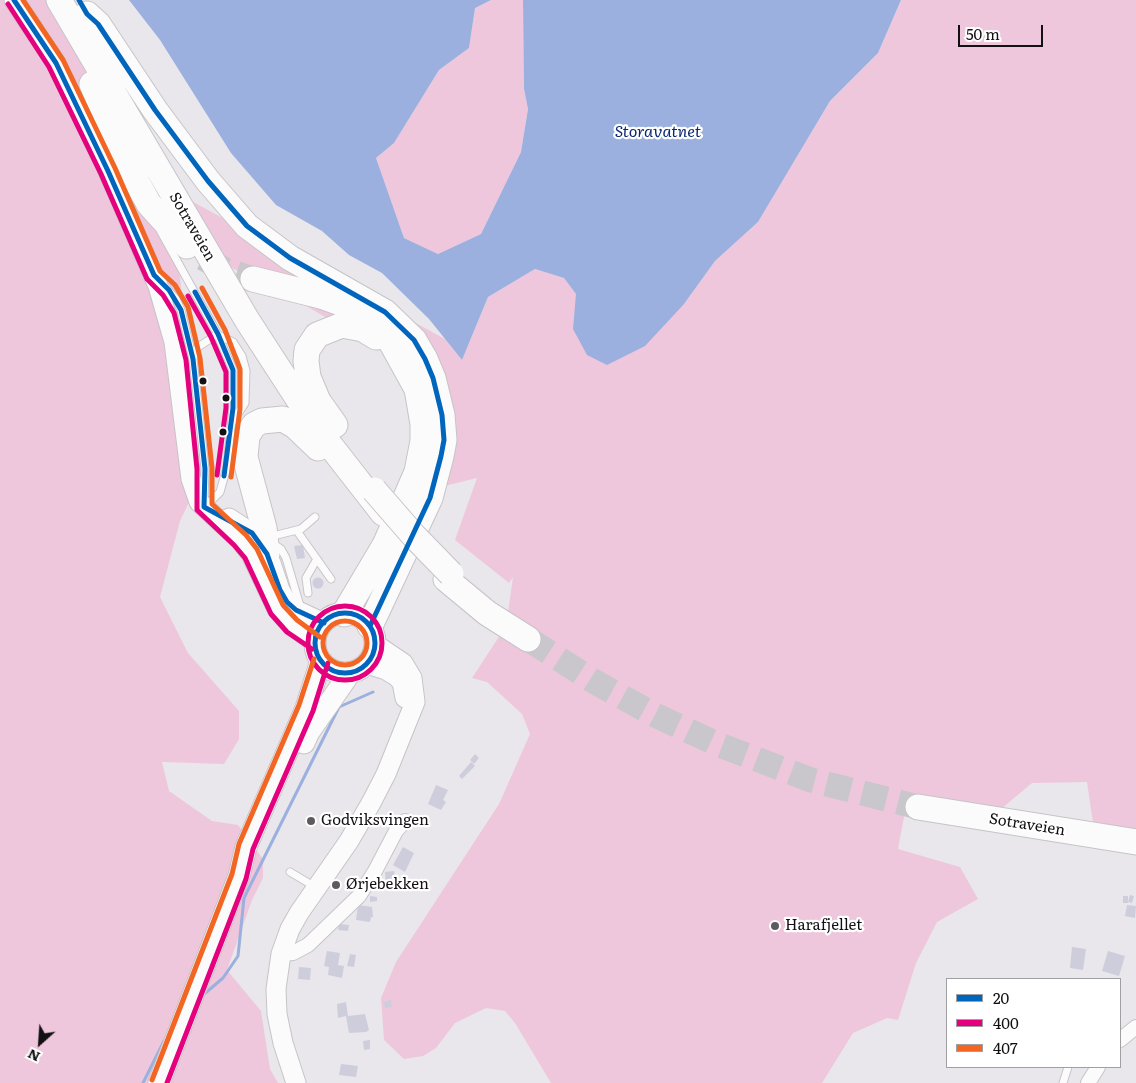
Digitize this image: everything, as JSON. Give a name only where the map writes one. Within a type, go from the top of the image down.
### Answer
[{"type":"highway","points":[[49,0],[76,50],[127,164],[149,204],[187,246]]},
{"type":"highway","name":"Sotraveien","points":[[59,0],[170,176]]},
{"type":"highway","points":[[83,7],[98,24],[154,110],[208,181],[247,226],[290,258],[385,312],[414,340],[425,359],[441,406],[444,440],[441,456],[430,498],[373,635]]},
{"type":"highway","name":"Sotraveien","points":[[83,7],[246,320],[335,447]]},
{"type":"highway","points":[[253,279],[320,296],[346,305],[369,319],[381,330],[405,364],[417,389],[423,424],[423,442],[418,472],[385,545],[334,618]]},
{"type":"highway","points":[[405,364],[373,334],[363,329],[342,325],[317,335],[308,350],[306,361],[308,377],[335,447],[385,516],[448,576],[493,609],[504,623],[528,639]]},
{"type":"highway","points":[[263,546],[245,457],[247,436],[254,425],[271,419],[290,422],[335,447],[373,478],[374,490],[448,576]]},
{"type":"highway","name":"Sotraveien","points":[[918,807],[1136,842]]},
{"type":"main road","points":[[14,0],[56,62],[108,171],[154,275],[169,318],[174,342],[191,480],[199,502],[197,508],[222,515],[252,533],[263,546],[280,590],[287,602],[304,613],[334,618],[359,617],[373,635],[397,657],[412,678],[415,702],[386,774],[349,842],[290,929],[281,954],[276,989],[278,1014],[283,1043],[296,1083]]},
{"type":"main road","points":[[263,546],[277,609],[318,652],[331,669],[386,670],[402,682],[405,691],[404,727]]},
{"type":"main road","points":[[159,1083],[239,876],[246,847],[306,708],[318,652],[318,632],[334,618]]},
{"type":"main road","points":[[239,876],[254,852],[309,732],[358,669],[373,655],[373,635]]},
{"type":"street","points":[[281,954],[293,953],[308,945],[359,896],[375,871],[396,831],[405,821]]},
{"type":"street","points":[[1121,1039],[1136,1027]]},
{"type":"street","points":[[1088,1083],[1097,1068]]},
{"type":"lane","name":"Sotraveien","points":[[149,204],[164,239],[218,334],[233,370],[234,384],[231,424],[223,482],[215,498],[197,508]]},
{"type":"lane","points":[[154,275],[176,298],[181,310],[193,360],[205,469],[197,508]]},
{"type":"lane","points":[[193,360],[198,347],[218,334],[233,342],[242,356],[246,371],[245,403],[231,424]]},
{"type":"lane","points":[[263,546],[297,531],[315,517]]},
{"type":"lane","points":[[297,531],[331,579]]},
{"type":"lane","points":[[308,593],[306,578],[317,559]]},
{"type":"lane","points":[[290,872],[317,888]]},
{"type":"lane","points":[[1063,1083],[1068,1068]]},
{"type":"shaded area","points":[[0,0],[75,0],[84,27],[162,185],[445,339],[462,360],[488,297],[535,269],[564,278],[576,293],[684,304],[715,261],[758,222],[830,101],[878,53],[901,0],[1136,0],[1136,847],[1093,823],[1087,782],[1032,783],[989,819],[906,806],[898,849],[960,867],[978,899],[937,922],[916,963],[898,1020],[887,1018],[853,1033],[822,1083],[551,1083],[515,1023],[505,1011],[486,1008],[455,1023],[436,1048],[423,1056],[404,1059],[384,1040],[381,998],[396,962],[499,804],[530,734],[522,714],[487,682],[472,678],[506,626],[513,577],[509,583],[455,540],[477,478],[428,490],[430,413],[382,351],[273,286],[177,244],[199,481],[180,521],[160,597],[188,653],[239,711],[239,739],[224,764],[162,762],[169,791],[212,821],[238,825],[263,859],[263,878],[252,900],[227,970],[261,1011],[270,1069],[278,1083],[0,1083]]},
{"type":"shaded area","points":[[491,0],[523,0],[524,89],[528,109],[521,152],[481,234],[438,254],[404,238],[376,158],[394,143],[439,70],[469,48],[475,7]]},
{"type":"water","name":"Storavatnet","points":[[129,0],[491,0],[475,8],[469,48],[439,70],[394,143],[376,158],[404,238],[438,254],[481,234],[521,152],[528,109],[524,89],[523,0],[901,0],[878,53],[830,101],[758,222],[715,261],[684,304],[645,346],[607,365],[587,355],[573,329],[576,294],[564,278],[535,269],[488,297],[462,360],[429,319],[382,273],[349,255],[322,231],[276,205],[231,153],[160,40]]},
{"type":"building","points":[[303,545],[305,558],[297,559],[294,546]]},
{"type":"building","points":[[318,577],[324,583],[318,589],[312,583]]},
{"type":"building","points":[[475,754],[479,758],[474,764],[470,760]]},
{"type":"building","points":[[471,762],[475,766],[462,779],[459,776]]},
{"type":"building","points":[[436,785],[448,790],[443,800],[446,802],[441,810],[428,804]]},
{"type":"building","points":[[403,847],[414,853],[405,872],[393,865]]},
{"type":"building","points":[[394,871],[396,883],[386,884],[385,872]]},
{"type":"building","points":[[1130,895],[1134,896],[1132,903],[1128,902]]},
{"type":"building","points":[[370,896],[377,897],[377,901],[370,902]]},
{"type":"building","points":[[1123,896],[1128,896],[1128,903],[1123,903]]},
{"type":"building","points":[[358,905],[372,907],[373,917],[371,917],[370,922],[356,920]]},
{"type":"building","points":[[1127,905],[1136,906],[1135,918],[1125,916]]},
{"type":"building","points":[[339,924],[349,925],[348,931],[338,930]]},
{"type":"building","points":[[1072,947],[1086,949],[1083,970],[1070,968]]},
{"type":"building","points":[[327,951],[340,953],[338,965],[344,966],[342,978],[328,975],[329,967],[324,966]]},
{"type":"building","points":[[1108,951],[1125,956],[1119,976],[1102,971]]},
{"type":"building","points":[[350,954],[356,955],[354,967],[347,966]]},
{"type":"building","points":[[299,967],[311,968],[310,980],[298,979]]},
{"type":"building","points":[[391,1000],[392,1007],[385,1008],[383,1002]]},
{"type":"building","points":[[346,1002],[348,1016],[365,1014],[369,1030],[366,1032],[349,1033],[346,1016],[338,1018],[337,1004]]},
{"type":"building","points":[[370,1040],[370,1049],[364,1050],[363,1041]]},
{"type":"building","points":[[341,1064],[358,1066],[356,1077],[339,1075]]},
{"type":"waterway","points":[[203,995],[223,978],[238,956],[244,898],[339,707],[373,692]]},
{"type":"waterway","points":[[143,1083],[164,1041]]},
{"type":"tunnel","points":[[203,258],[225,270],[253,279]]},
{"type":"tunnel","points":[[528,639],[595,682],[655,715],[717,744],[811,780],[918,807]]},
{"type":"transit line","name":"20","points":[[14,0],[56,63],[108,171],[154,275],[169,290],[181,310],[193,359],[205,469],[204,507],[252,533],[267,554],[280,590],[287,602],[296,610],[324,623]]},
{"type":"transit line","name":"407","points":[[23,0],[63,60],[115,168],[160,271],[175,285],[188,307],[200,358],[212,468],[212,504],[246,535],[257,549],[283,605],[297,620],[320,637]]},
{"type":"transit line","name":"20","points":[[79,0],[87,14],[98,24],[155,110],[208,181],[247,226],[290,258],[385,312],[414,340],[425,359],[433,378],[442,415],[444,440],[441,456],[430,498],[370,626]]},
{"type":"transit line","name":"400","points":[[8,4],[49,67],[101,174],[147,279],[163,295],[174,313],[186,360],[197,469],[197,510],[245,558],[271,614],[287,632],[312,649]]},
{"type":"transit line","name":"407","points":[[202,288],[225,330],[240,369],[240,409],[231,477]]},
{"type":"transit line","name":"20","points":[[195,292],[218,334],[233,370],[233,408],[224,476]]},
{"type":"transit line","name":"400","points":[[188,296],[211,337],[226,372],[226,408],[217,475]]},
{"type":"transit line","name":"400","points":[[345,606],[366,612],[376,622],[382,643],[376,664],[366,674],[345,680],[324,674],[314,664],[308,643],[314,622],[324,612],[345,606]]},
{"type":"transit line","name":"20","points":[[345,613],[361,618],[366,622],[370,627],[375,643],[370,659],[366,664],[361,668],[345,673],[329,668],[324,664],[320,659],[315,643],[320,627],[324,622],[329,618],[345,613]]},
{"type":"transit line","name":"407","points":[[341,621],[349,621],[361,627],[367,643],[361,659],[349,665],[341,665],[329,659],[323,647],[323,639],[329,627],[341,621]]},
{"type":"transit line","name":"407","points":[[152,1080],[232,874],[239,844],[299,705],[314,659]]},
{"type":"transit line","name":"400","points":[[167,1083],[246,879],[253,849],[313,711],[328,663]]},
{"type":"place","name":"Godviksvingen","points":[[311,821]]},
{"type":"place","name":"Ørjebekken","points":[[336,885]]},
{"type":"place","name":"Harafjellet","points":[[775,926]]}]
